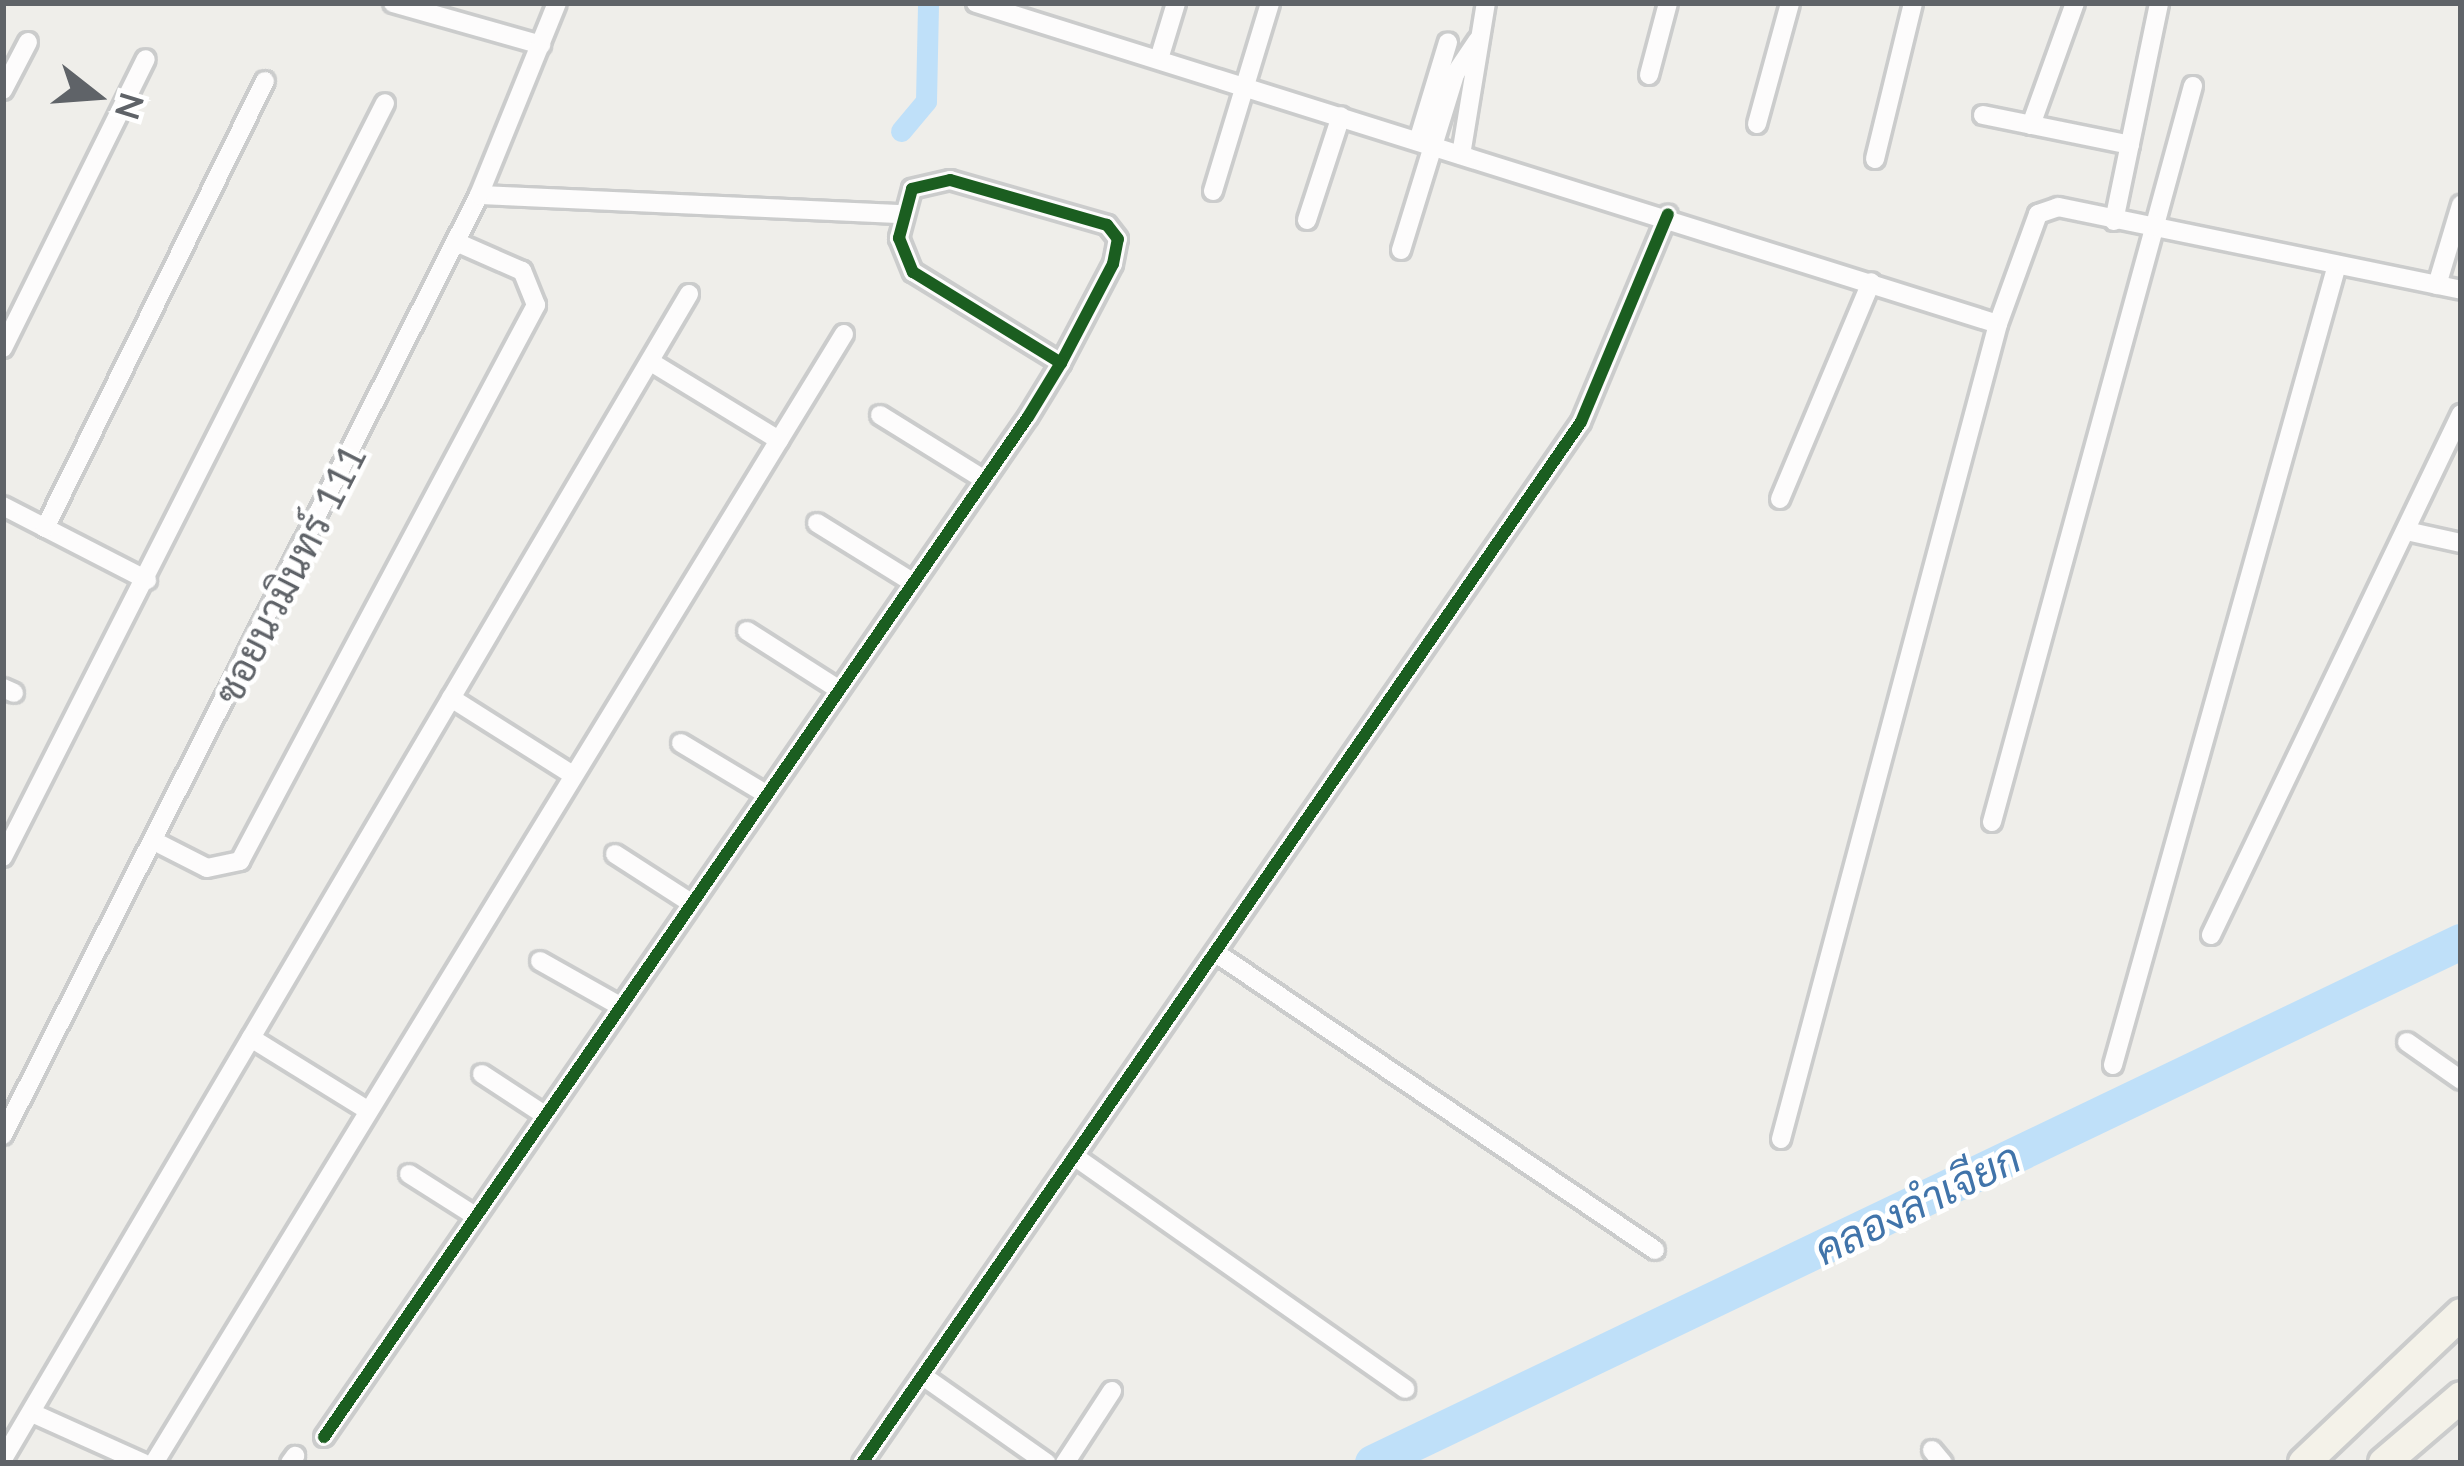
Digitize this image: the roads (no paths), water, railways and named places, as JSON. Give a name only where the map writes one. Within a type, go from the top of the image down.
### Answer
[{"type":"main road","points":[[2304,1463],[2461,1315]]},
{"type":"main road","points":[[2417,1355],[2461,1330]]},
{"type":"main road","points":[[2384,1463],[2461,1397]]},
{"type":"street","points":[[393,3],[541,45]]},
{"type":"street","name":"ซอยนวมินทร์ 111","points":[[3,1136],[479,195],[557,3]]},
{"type":"street","points":[[976,3],[1025,11],[1159,59],[1668,214],[1998,324]]},
{"type":"street","points":[[1159,59],[1175,3]]},
{"type":"street","points":[[1213,191],[1270,3]]},
{"type":"street","points":[[1426,143],[1478,40],[1486,3]]},
{"type":"street","points":[[1648,76],[1668,3]]},
{"type":"street","points":[[1757,124],[1790,3]]},
{"type":"street","points":[[1875,159],[1912,3]]},
{"type":"street","points":[[2030,124],[2075,3]]},
{"type":"street","points":[[2114,221],[2159,3]]},
{"type":"street","points":[[1461,154],[1480,81],[1478,40]]},
{"type":"street","points":[[3,90],[28,42]]},
{"type":"street","points":[[1401,250],[1448,42]]},
{"type":"street","points":[[3,348],[146,58]]},
{"type":"street","points":[[45,527],[265,81]]},
{"type":"street","points":[[1992,822],[2193,86]]},
{"type":"street","points":[[3,857],[385,104]]},
{"type":"street","points":[[1983,115],[2130,145]]},
{"type":"street","points":[[1307,220],[1341,116]]},
{"type":"street","points":[[324,1437],[540,1112],[985,480],[1061,363],[1113,264],[1116,232],[950,181],[912,189],[900,214],[903,258],[929,289],[1061,363]]},
{"type":"street","points":[[479,195],[900,214]]},
{"type":"street","points":[[2438,285],[2461,205]]},
{"type":"street","points":[[1781,1139],[1998,324],[2038,214],[2058,207],[2461,290]]},
{"type":"street","points":[[862,1463],[1581,422],[1668,214]]},
{"type":"street","points":[[154,841],[207,868],[240,861],[536,305],[521,271],[456,242]]},
{"type":"street","points":[[2113,1066],[2337,266]]},
{"type":"street","points":[[1780,499],[1871,281]]},
{"type":"street","points":[[3,1459],[688,294]]},
{"type":"street","points":[[154,1463],[844,334]]},
{"type":"street","points":[[651,362],[779,440]]},
{"type":"street","points":[[2211,934],[2411,532],[2461,414]]},
{"type":"street","points":[[880,415],[985,480]]},
{"type":"street","points":[[3,506],[147,580]]},
{"type":"street","points":[[817,523],[912,582]]},
{"type":"street","points":[[2411,532],[2461,543]]},
{"type":"street","points":[[747,631],[838,689]]},
{"type":"street","points":[[451,698],[573,775]]},
{"type":"street","points":[[681,742],[766,794]]},
{"type":"street","points":[[615,854],[691,903]]},
{"type":"street","points":[[1216,953],[1654,1250]]},
{"type":"street","points":[[540,961],[618,1005]]},
{"type":"street","points":[[250,1039],[368,1110]]},
{"type":"street","points":[[2407,1042],[2461,1080]]},
{"type":"street","points":[[482,1074],[540,1112]]},
{"type":"street","points":[[1074,1156],[1405,1389]]},
{"type":"street","points":[[409,1174],[472,1214]]},
{"type":"street","points":[[923,1376],[1047,1463]]},
{"type":"street","points":[[1065,1463],[1112,1391]]},
{"type":"street","points":[[32,1413],[143,1463]]},
{"type":"waterway","points":[[901,131],[926,101],[928,3]]},
{"type":"waterway","name":"คลองลำเจียก","points":[[1373,1463],[2461,942]]}]
